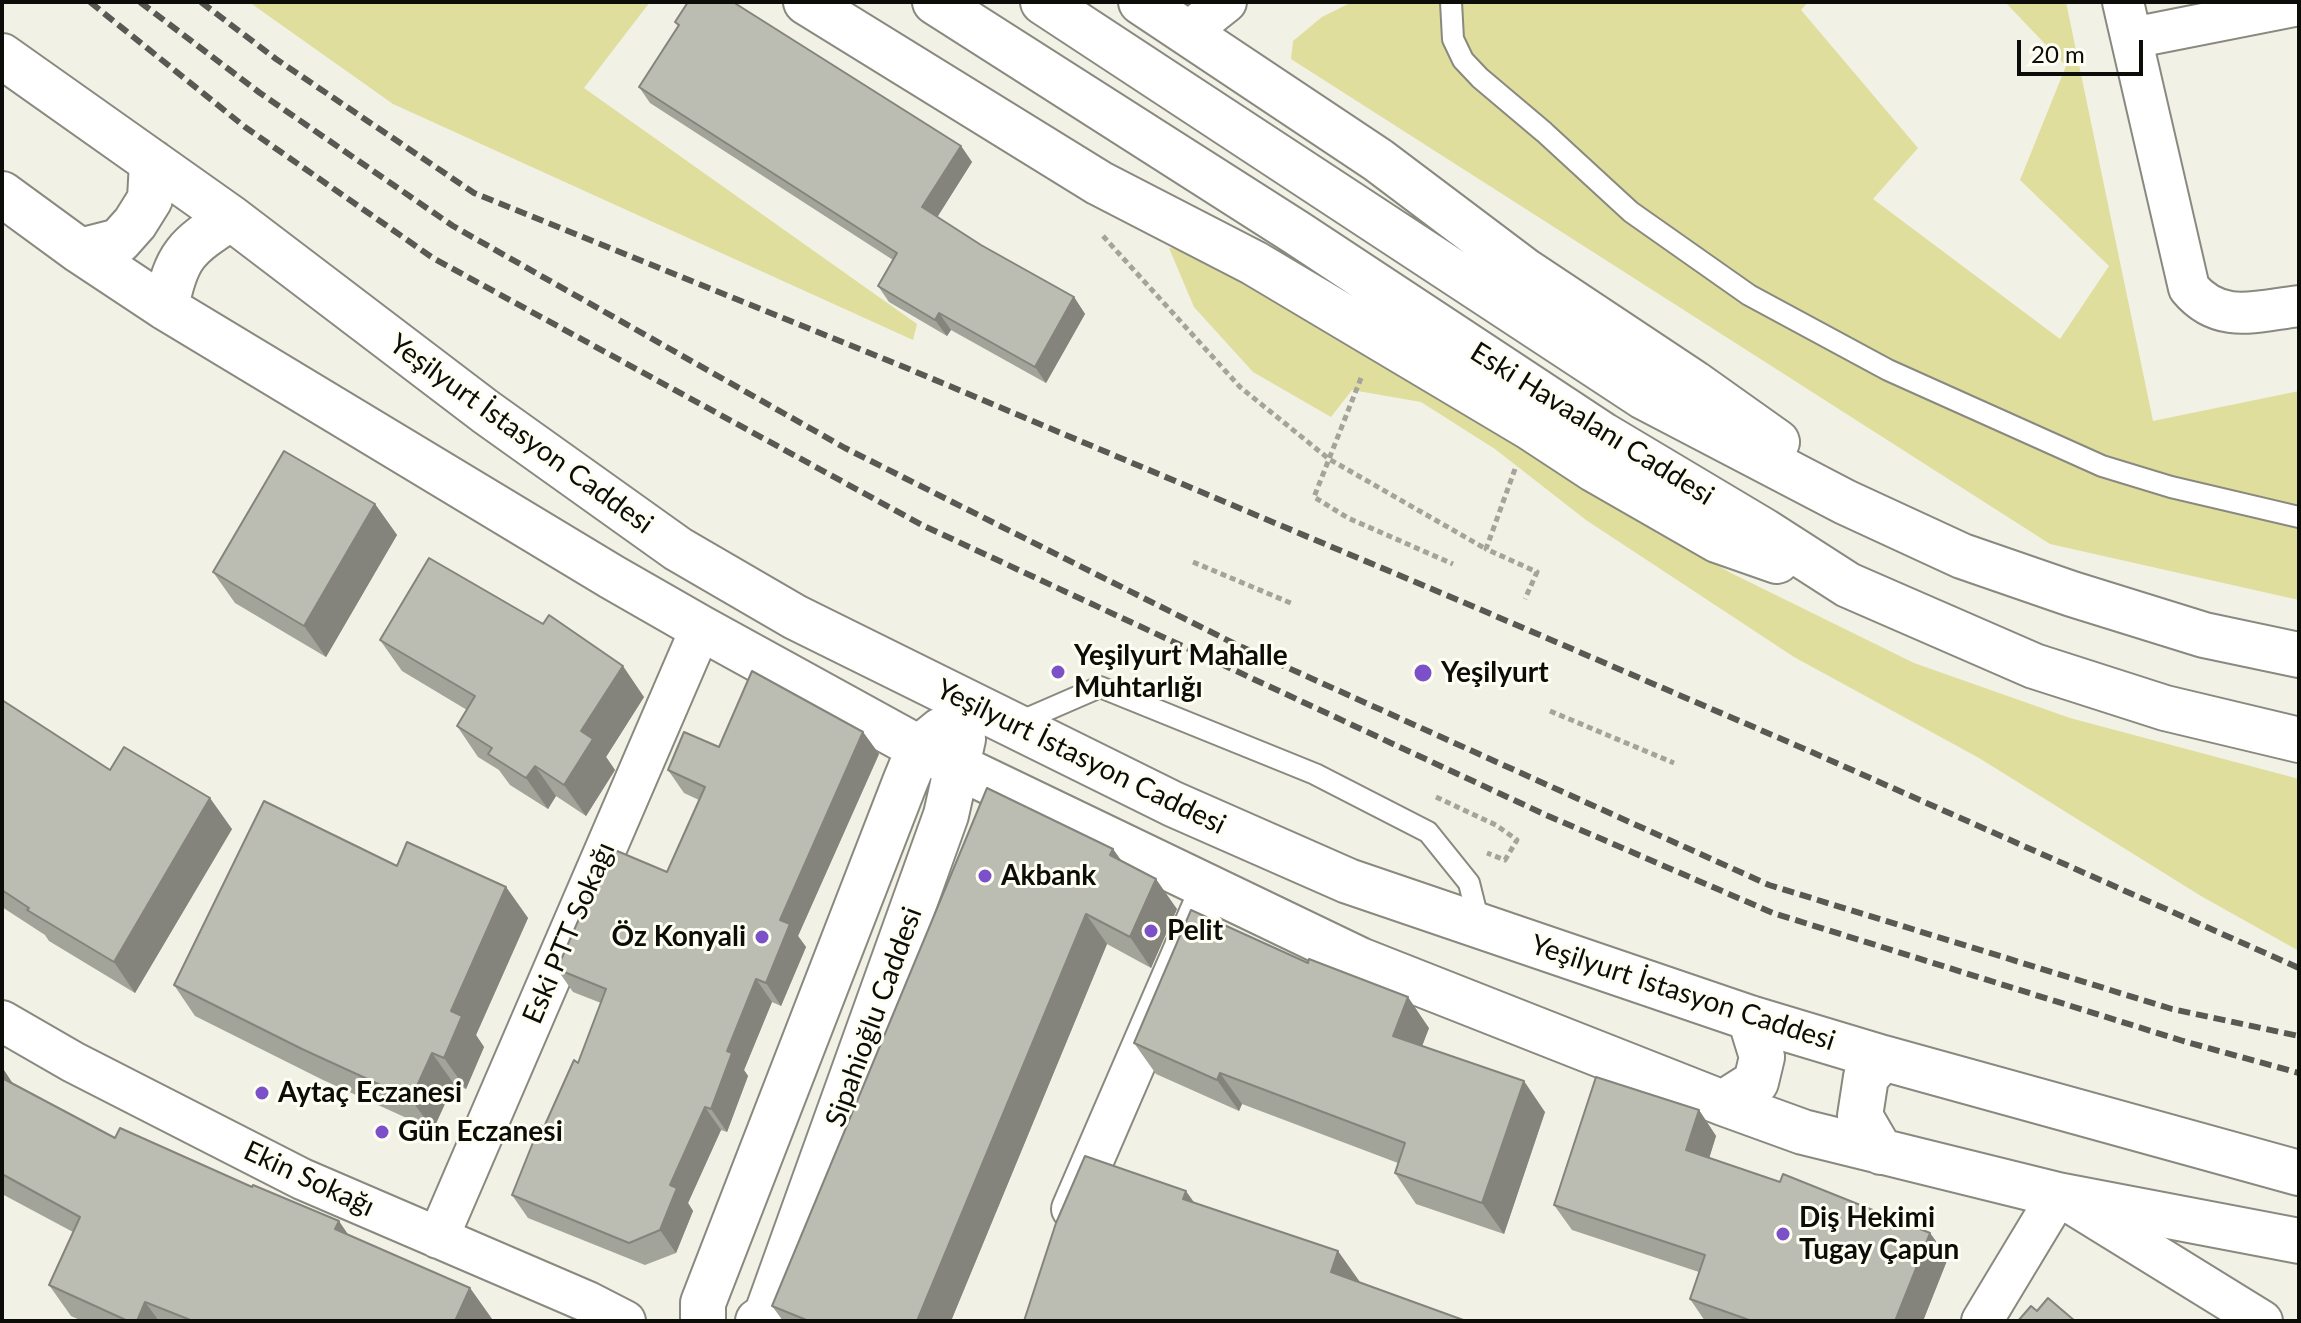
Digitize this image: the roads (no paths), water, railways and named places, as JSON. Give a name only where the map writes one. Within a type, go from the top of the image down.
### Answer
[{"type":"main road","points":[[806,2],[1099,183],[1254,263],[1531,428],[1595,470],[1717,540],[1848,585]]},
{"type":"main road","name":"Eski Havaalanı Caddesi","points":[[935,2],[1297,233],[1603,435],[1848,585],[2034,666],[2165,708],[2299,740]]},
{"type":"main road","name":"Eski Havaalanı Caddesi","points":[[1043,2],[1644,397],[1845,502],[1962,556],[2072,594],[2204,635],[2299,655]]},
{"type":"main road","points":[[1141,2],[1378,160],[1524,270],[1760,428],[1845,502]]},
{"type":"main road","name":"Yeşilyurt İstasyon Caddesi","points":[[2,56],[231,218],[486,412],[678,549],[795,617],[1173,804],[1348,881],[1750,1018],[2299,1173]]},
{"type":"main road","points":[[80,251],[119,241],[135,223],[150,199],[152,162]]},
{"type":"main road","points":[[2,194],[166,308],[701,628],[938,756],[1360,960],[1803,1132],[2058,1195],[2299,1241]]},
{"type":"main road","points":[[166,308],[173,274],[185,252],[198,239],[231,218]]},
{"type":"main road","points":[[938,756],[970,705]]},
{"type":"main road","name":"Sipahioğlu Caddesi","points":[[703,1321],[703,1303],[938,756]]},
{"type":"main road","name":"Sipahioğlu Caddesi","points":[[758,1321],[766,1316],[946,815],[938,756]]},
{"type":"main road","points":[[1723,1103],[1756,1082],[1762,1057],[1750,1018]]},
{"type":"main road","points":[[1881,1152],[1860,1116],[1866,1077],[1883,1058]]},
{"type":"street","points":[[1187,33],[1226,2]]},
{"type":"street","points":[[2299,5],[2127,20],[2189,288],[2201,303],[2222,313],[2299,306]]},
{"type":"street","name":"Eski PTT Sokağı","points":[[438,1238],[701,628]]},
{"type":"street","points":[[1055,1249],[1210,890]]},
{"type":"street","name":"Ekin Sokağı","points":[[2,1021],[73,1062],[302,1179],[588,1302],[625,1321]]},
{"type":"street","points":[[1982,1321],[2058,1195],[2262,1321]]},
{"type":"lane","points":[[1451,2],[1453,39],[1463,60],[1480,78],[1631,212],[1749,295],[1888,370],[2102,466],[2171,487],[2299,517]]},
{"type":"lane","points":[[1014,724],[1100,687],[1315,774],[1428,832],[1469,883],[1480,927]]},
{"type":"railway","points":[[90,2],[245,127],[433,258],[922,525],[1546,815],[1773,913],[2183,1041],[2299,1073]]},
{"type":"railway","points":[[140,2],[260,93],[453,226],[845,448],[1233,643],[1769,885],[2172,1009],[2299,1036]]},
{"type":"railway","points":[[201,2],[276,59],[474,193],[909,369],[1477,608],[2299,968]]},
{"type":"place","name":"Yeşilyurt Mahalle Muhtarlığı","points":[[1058,672]]},
{"type":"place","name":"Yeşilyurt","points":[[1423,673]]},
{"type":"place","name":"Akbank","points":[[985,876]]},
{"type":"place","name":"Pelit","points":[[1151,931]]},
{"type":"place","name":"Öz Konyali","points":[[762,937]]},
{"type":"place","name":"Aytaç Eczanesi","points":[[262,1093]]},
{"type":"place","name":"Gün Eczanesi","points":[[382,1132]]},
{"type":"place","name":"Diş Hekimi Tugay Çapun","points":[[1783,1234]]}]
